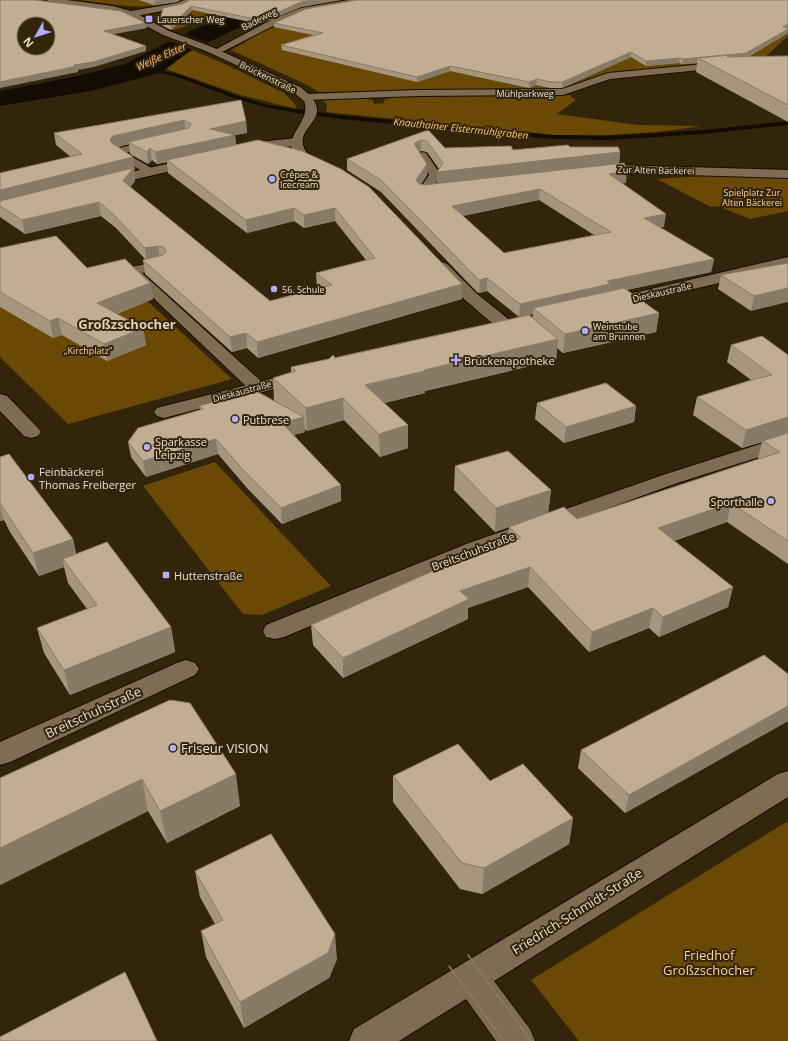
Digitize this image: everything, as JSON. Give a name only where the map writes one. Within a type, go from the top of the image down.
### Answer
[{"type":"street","name":"Brückenstraße","points":[[50,0],[113,9],[131,14],[172,35],[212,51],[296,89],[308,100]]},
{"type":"street","points":[[131,14],[179,5],[192,0]]},
{"type":"street","name":"Mühlparkweg","points":[[308,100],[418,93],[564,92],[608,76],[734,64]]},
{"type":"street","points":[[308,100],[312,110],[309,118],[301,129],[297,142],[299,150],[305,158],[331,171]]},
{"type":"street","points":[[230,153],[268,145],[297,142]]},
{"type":"street","points":[[97,184],[208,158]]},
{"type":"street","name":"Zur Alten Bäckerei","points":[[586,172],[616,169],[788,174]]},
{"type":"street","points":[[424,191],[440,189]]},
{"type":"street","points":[[433,257],[470,296],[514,325],[484,331]]},
{"type":"street","name":"Dieskaustraße","points":[[595,306],[788,262]]},
{"type":"street","name":"Dieskaustraße","points":[[164,412],[316,372]]},
{"type":"street","points":[[0,400],[31,432]]},
{"type":"street","name":"Breitschuhstraße","points":[[275,631],[477,548],[670,479],[788,441]]},
{"type":"street","name":"Breitschuhstraße","points":[[0,754],[186,669]]},
{"type":"street","name":"Friedrich-Schmidt-Straße","points":[[367,1041],[788,782]]},
{"type":"street","points":[[471,977],[517,1041]]},
{"type":"lane","name":"Badeweg","points":[[212,51],[276,21],[304,10],[362,0]]},
{"type":"lane","points":[[149,172],[120,154],[119,151],[165,140]]},
{"type":"lane","points":[[422,155],[435,175],[424,191]]},
{"type":"lane","points":[[160,265],[132,271],[257,387]]},
{"type":"green space","points":[[78,0],[181,0],[156,6],[130,6]]},
{"type":"green space","points":[[262,0],[174,30],[163,23],[184,6]]},
{"type":"green space","points":[[788,0],[788,36],[762,60],[611,73],[562,89],[319,92],[231,50],[284,20],[330,7],[310,1]]},
{"type":"green space","points":[[192,50],[227,65],[284,93],[294,103],[297,109],[241,95],[166,69]]},
{"type":"green space","points":[[569,95],[576,100],[557,114],[638,125],[702,126],[657,132],[608,135],[554,135],[326,112],[327,105],[323,100],[363,98],[373,100],[374,104],[384,103],[384,100],[392,97]]},
{"type":"green space","name":"Spielplatz Zur Alten Bäckerei","points":[[716,175],[788,178],[788,211],[750,219],[718,206],[711,207],[657,179]]},
{"type":"green space","name":"„Kirchplatz“","points":[[118,274],[232,379],[68,424],[0,357],[0,305]]},
{"type":"green space","points":[[215,462],[331,586],[262,615],[243,614],[143,486]]},
{"type":"green space","name":"Friedhof Großzschocher","points":[[788,821],[788,1041],[579,1041],[531,980]]},
{"type":"water","name":"Weiße Elster","points":[[269,0],[274,11],[186,53],[166,69],[156,74],[91,91],[0,106],[0,91],[77,76],[125,64],[188,32],[241,9]]},
{"type":"pier","points":[[181,33],[210,44],[195,51],[167,40]]},
{"type":"building","points":[[0,0],[35,0],[121,11],[146,23],[104,31],[146,46],[93,62],[74,65],[77,66],[0,82]]},
{"type":"building","points":[[190,0],[313,0],[301,2],[260,20],[191,6],[171,26],[160,20],[163,8],[182,4]]},
{"type":"building","points":[[357,0],[788,0],[788,24],[783,27],[788,29],[746,53],[646,61],[631,52],[562,82],[551,82],[537,79],[529,82],[450,66],[417,77],[281,45],[323,33],[274,23],[306,9]]},
{"type":"building","points":[[730,55],[727,57],[788,56],[788,105],[698,58]]},
{"type":"building","points":[[241,100],[246,121],[210,129],[235,135],[155,152],[150,148],[147,152],[128,142],[189,128],[191,124],[184,120],[113,136],[110,139],[112,143],[133,157],[0,190],[0,173],[82,154],[54,133]]},
{"type":"building","points":[[428,130],[445,148],[511,146],[513,150],[568,145],[570,147],[618,147],[620,152],[437,172],[443,163],[427,141],[421,140],[415,143],[415,145],[427,164],[416,180],[419,184],[424,185],[624,163],[627,171],[609,174],[666,214],[644,218],[714,259],[607,281],[610,284],[520,304],[487,278],[480,280],[478,279],[381,180],[347,159]],"holes":[[[540,189],[611,232],[504,253],[452,206]]]},
{"type":"building","points":[[258,140],[302,151],[341,169],[369,187],[462,284],[257,342],[246,333],[230,337],[143,260],[163,255],[166,252],[164,247],[158,246],[145,248],[114,215],[99,202],[22,220],[0,206],[0,201],[133,168],[123,181],[270,301],[332,285],[316,273],[375,258],[335,208],[304,215],[294,208],[246,220],[167,160]]},
{"type":"building","points":[[56,236],[87,268],[125,259],[150,283],[97,303],[143,328],[104,344],[58,318],[50,321],[0,292],[0,248]]},
{"type":"building","points":[[788,263],[788,288],[754,296],[721,275]]},
{"type":"building","points":[[624,288],[659,313],[565,334],[533,308]]},
{"type":"building","points":[[529,315],[558,339],[365,385],[408,425],[379,434],[343,398],[306,408],[273,378],[296,371],[291,367],[329,359],[333,355],[335,358]]},
{"type":"building","points":[[762,336],[788,355],[788,417],[746,430],[697,397],[772,375],[731,345]]},
{"type":"building","points":[[606,383],[636,406],[566,427],[537,403]]},
{"type":"building","points":[[254,390],[304,417],[282,423],[341,485],[281,508],[245,472],[216,439],[143,461],[128,442],[138,428],[203,409],[199,406]]},
{"type":"building","points":[[788,433],[788,541],[731,503],[658,528],[733,587],[663,617],[653,608],[592,632],[530,567],[460,591],[469,599],[343,658],[311,625],[444,566],[521,538],[509,527],[564,507],[577,519],[780,452],[763,441]]},
{"type":"building","points":[[508,451],[551,490],[496,508],[455,466]]},
{"type":"building","points":[[9,454],[73,539],[33,553],[0,502],[0,457]]},
{"type":"building","points":[[107,542],[171,627],[64,670],[37,628],[97,605],[63,559]]},
{"type":"building","points":[[764,655],[788,674],[788,706],[629,795],[581,750]]},
{"type":"building","points":[[170,700],[190,703],[236,774],[160,811],[142,779],[0,848],[0,778]]},
{"type":"building","points":[[458,744],[490,781],[523,764],[573,818],[484,868],[462,863],[393,776]]},
{"type":"building","points":[[271,834],[335,934],[328,953],[240,1002],[201,931],[223,920],[195,871]]},
{"type":"building","points":[[125,972],[157,1041],[0,1041],[0,1037]]},
{"type":"waterway","name":"Knauthainer Elstermühlgraben","points":[[148,68],[179,76],[236,97],[267,106],[296,111],[340,117],[554,137],[608,138],[704,132],[788,123]]},
{"type":"tram line","points":[[468,955],[531,1041]]},
{"type":"tram line","points":[[449,966],[504,1041]]},
{"type":"place","name":"Lauerscher Weg","points":[[149,19]]},
{"type":"place","name":"Crêpes & Icecream","points":[[272,179]]},
{"type":"place","name":"56. Schule","points":[[274,289]]},
{"type":"place","name":"Weinstube am Brunnen","points":[[585,331]]},
{"type":"place","name":"Brückenapotheke","points":[[456,360]]},
{"type":"place","name":"Putbrese","points":[[235,419]]},
{"type":"place","name":"Sparkasse Leipzig","points":[[147,447]]},
{"type":"place","name":"Feinbäckerei Thomas Freiberger","points":[[31,477]]},
{"type":"place","name":"Sporthalle","points":[[771,501]]},
{"type":"place","name":"Huttenstraße","points":[[166,575]]},
{"type":"place","name":"Friseur VISION","points":[[173,748]]},
{"type":"district","name":"Großzschocher","points":[[127,324]]}]
